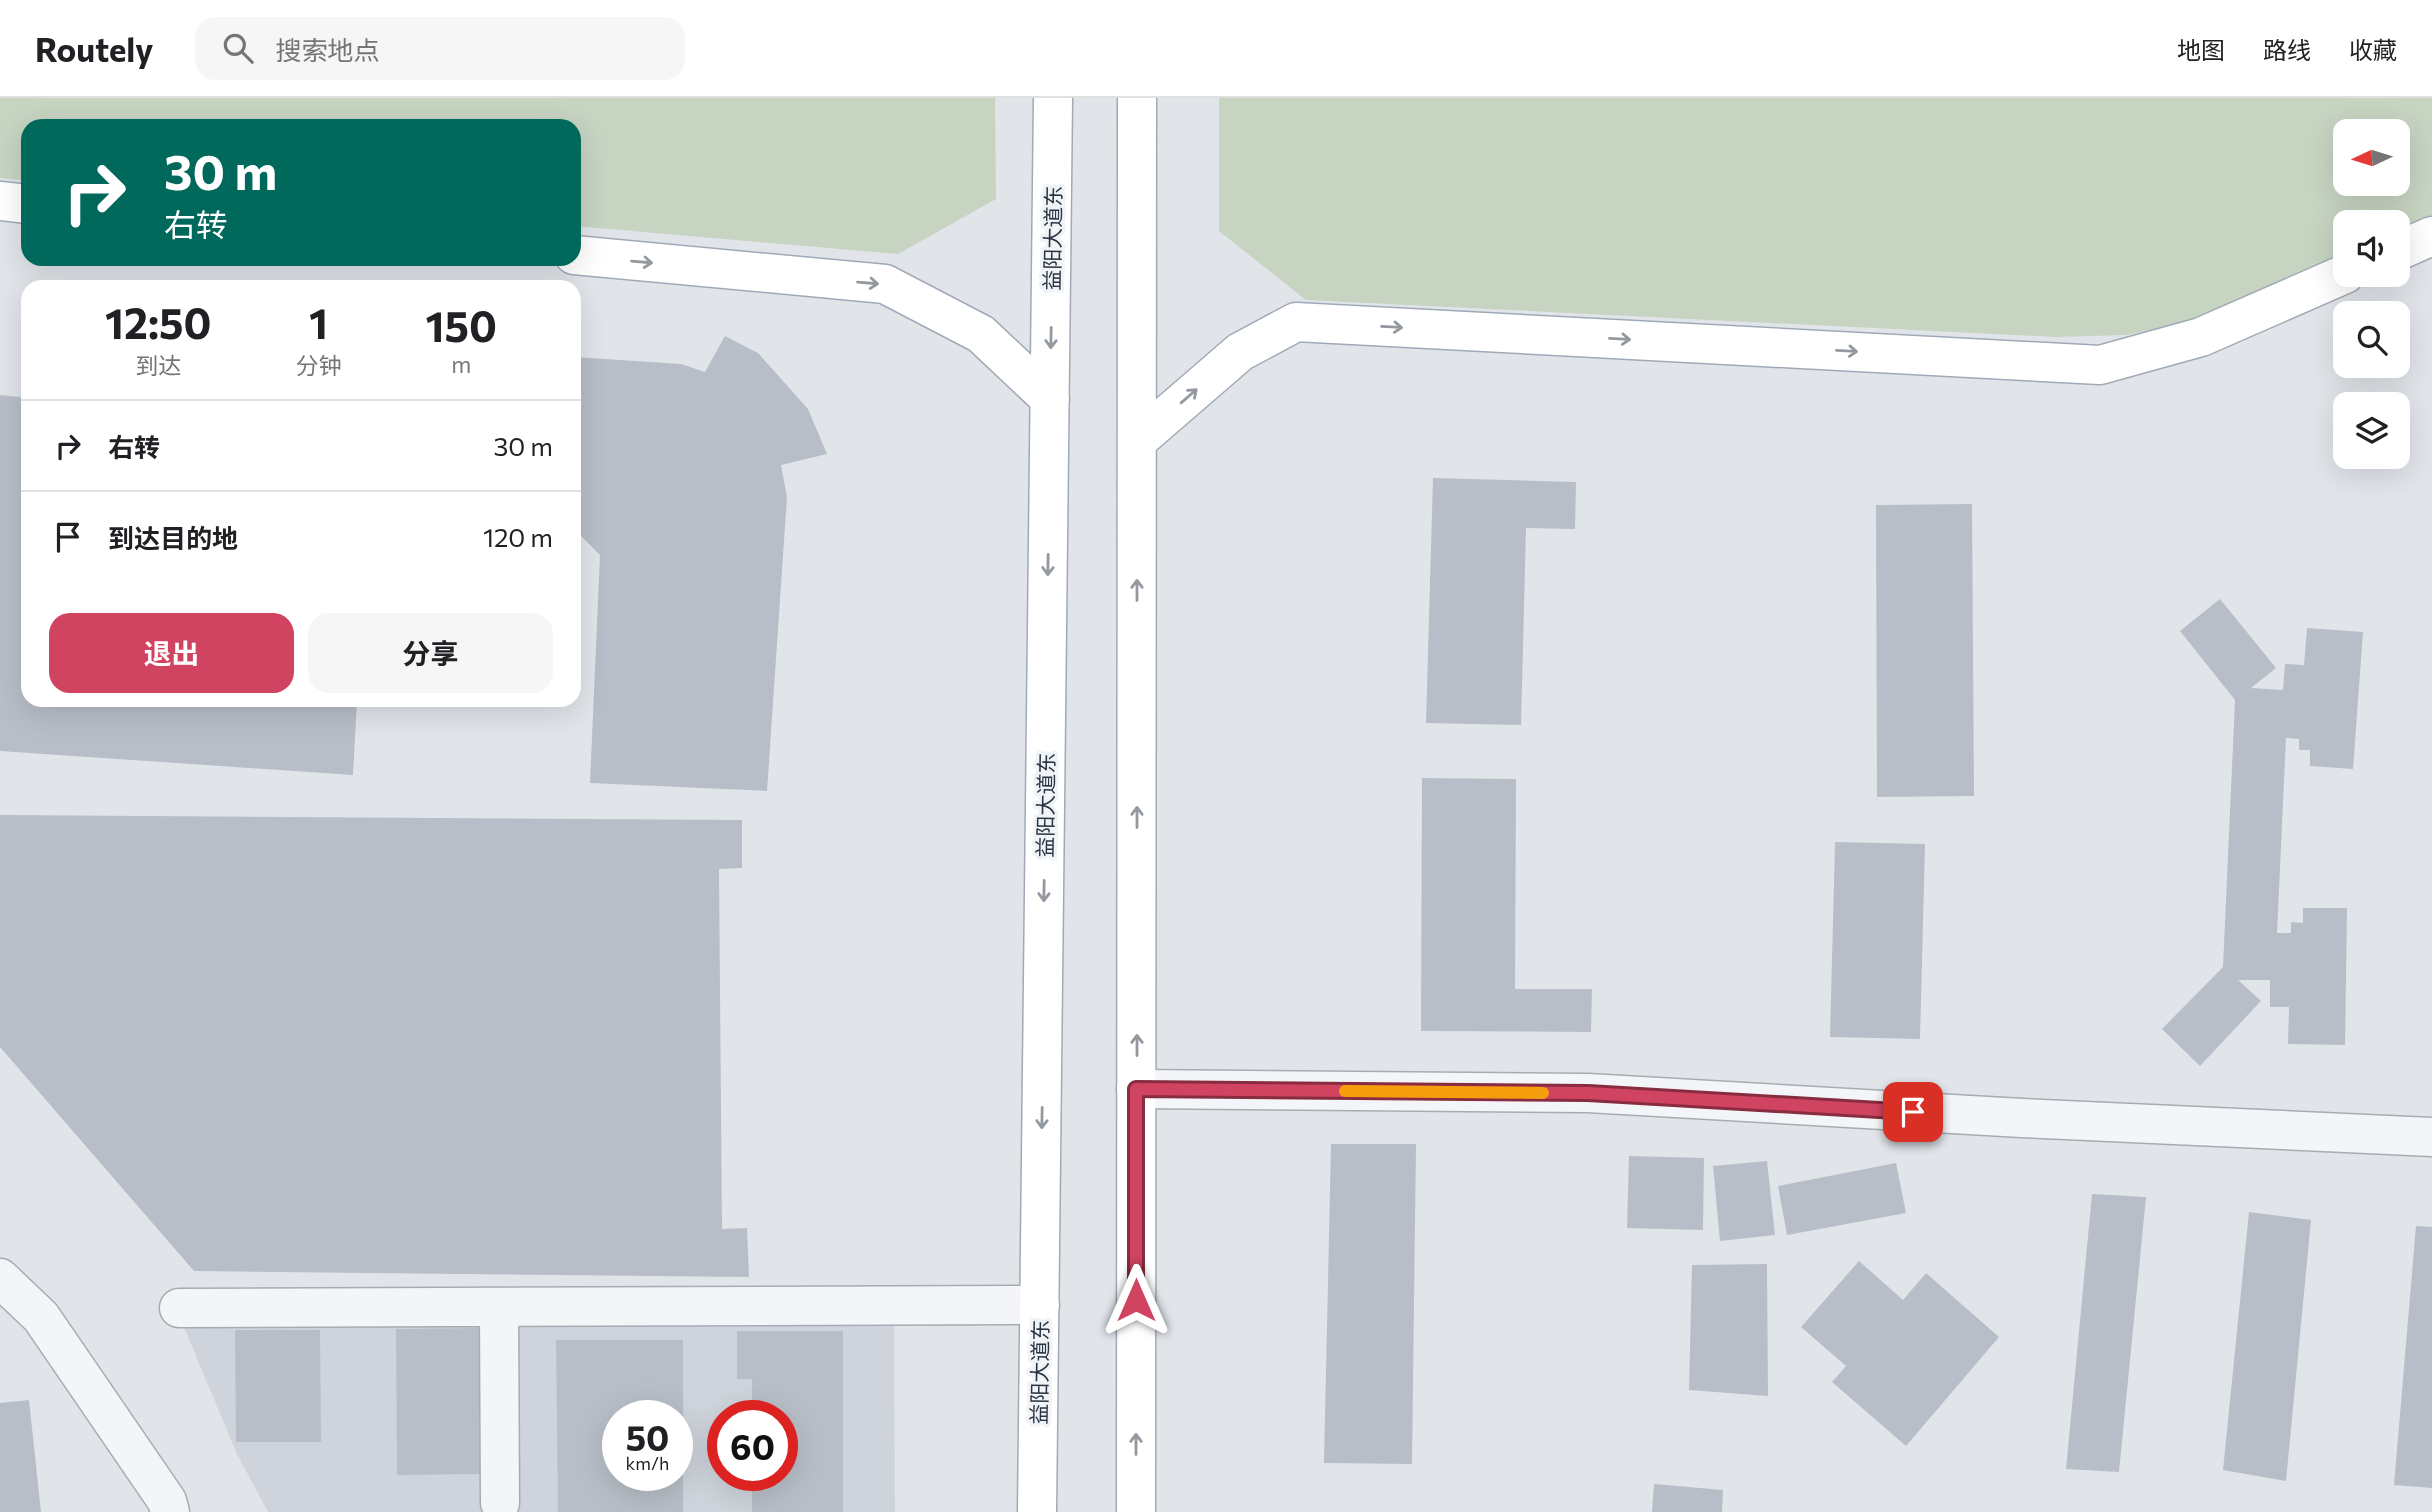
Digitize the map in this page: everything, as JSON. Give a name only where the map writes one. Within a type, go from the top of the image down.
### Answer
[{"type":"main road","name":"益阳大道东","points":[[1037,1512],[1054,98]]},
{"type":"main road","points":[[1136,1512],[1137,98]]},
{"type":"main road","points":[[0,201],[21,203]]},
{"type":"main road","points":[[2410,246],[2432,236]]},
{"type":"main road","points":[[581,256],[885,284],[981,334],[1050,399]]},
{"type":"main road","points":[[1137,441],[1240,352],[1296,322],[2100,365],[2201,337],[2333,279]]},
{"type":"street","points":[[1136,1089],[1588,1093],[2008,1117],[2432,1137]]},
{"type":"street","points":[[0,1278],[41,1317],[167,1501],[170,1512]]},
{"type":"street","points":[[178,1308],[1040,1305]]},
{"type":"street","points":[[499,1307],[500,1503]]},
{"type":"shaded area","points":[[894,1319],[895,1512],[268,1512],[237,1454],[183,1325]]},
{"type":"green space","points":[[0,98],[995,98],[996,199],[898,254],[581,227],[581,119],[21,119],[21,180],[0,178]]},
{"type":"green space","points":[[1219,98],[2432,98],[2432,220],[2410,230],[2410,210],[2333,210],[2333,263],[2204,319],[2127,335],[2056,337],[1306,300],[1219,231]]},
{"type":"building","points":[[725,336],[758,353],[808,409],[827,454],[781,465],[787,497],[767,791],[590,783],[600,555],[581,536],[581,357],[681,364],[705,372]]},
{"type":"building","points":[[0,395],[21,397],[21,707],[357,707],[353,775],[0,751]]},
{"type":"building","points":[[1433,478],[1576,482],[1575,529],[1526,528],[1521,725],[1426,723]]},
{"type":"building","points":[[1972,504],[1974,796],[1877,797],[1876,505]]},
{"type":"building","points":[[2220,599],[2276,668],[2251,688],[2283,690],[2285,664],[2304,665],[2307,628],[2363,632],[2353,769],[2310,766],[2310,750],[2299,750],[2299,739],[2286,738],[2277,933],[2291,933],[2291,922],[2303,923],[2303,908],[2347,908],[2345,1045],[2288,1044],[2289,1007],[2270,1007],[2270,980],[2238,980],[2261,1001],[2200,1066],[2162,1029],[2223,967],[2235,700],[2180,631]]},
{"type":"building","points":[[1422,778],[1516,779],[1515,989],[1592,989],[1591,1032],[1421,1031]]},
{"type":"building","points":[[0,815],[742,820],[742,868],[719,869],[722,1229],[747,1228],[749,1277],[194,1271],[0,1047]]},
{"type":"building","points":[[1835,842],[1925,844],[1920,1039],[1830,1037]]},
{"type":"building","points":[[1331,1144],[1416,1144],[1412,1464],[1324,1463]]},
{"type":"building","points":[[1629,1156],[1704,1158],[1703,1230],[1627,1228]]},
{"type":"building","points":[[1767,1161],[1775,1235],[1720,1241],[1713,1166]]},
{"type":"building","points":[[1896,1163],[1906,1213],[1787,1235],[1778,1186]]},
{"type":"building","points":[[2092,1194],[2146,1197],[2119,1472],[2066,1469]]},
{"type":"building","points":[[2249,1212],[2311,1220],[2286,1481],[2223,1470]]},
{"type":"building","points":[[2416,1226],[2432,1227],[2432,1488],[2394,1485]]},
{"type":"building","points":[[1859,1261],[1903,1300],[1926,1273],[1999,1337],[1906,1446],[1832,1382],[1846,1366],[1801,1327]]},
{"type":"building","points":[[1767,1264],[1768,1396],[1689,1390],[1692,1265]]},
{"type":"building","points":[[479,1328],[480,1474],[397,1475],[396,1329]]},
{"type":"building","points":[[235,1330],[320,1330],[321,1442],[236,1442]]},
{"type":"building","points":[[737,1331],[843,1331],[843,1512],[752,1512],[752,1491],[798,1491],[798,1400],[752,1400],[752,1379],[737,1379]]},
{"type":"building","points":[[556,1340],[683,1340],[683,1400],[602,1400],[602,1491],[683,1491],[683,1512],[558,1512]]},
{"type":"building","points":[[29,1400],[41,1512],[0,1512],[0,1403]]},
{"type":"building","points":[[1654,1484],[1723,1490],[1722,1512],[1652,1512]]},
{"type":"slow traffic","points":[[1345,1091],[1543,1093]]},
{"type":"route","points":[[1136,1300],[1136,1089],[1588,1093],[1913,1112]]}]
